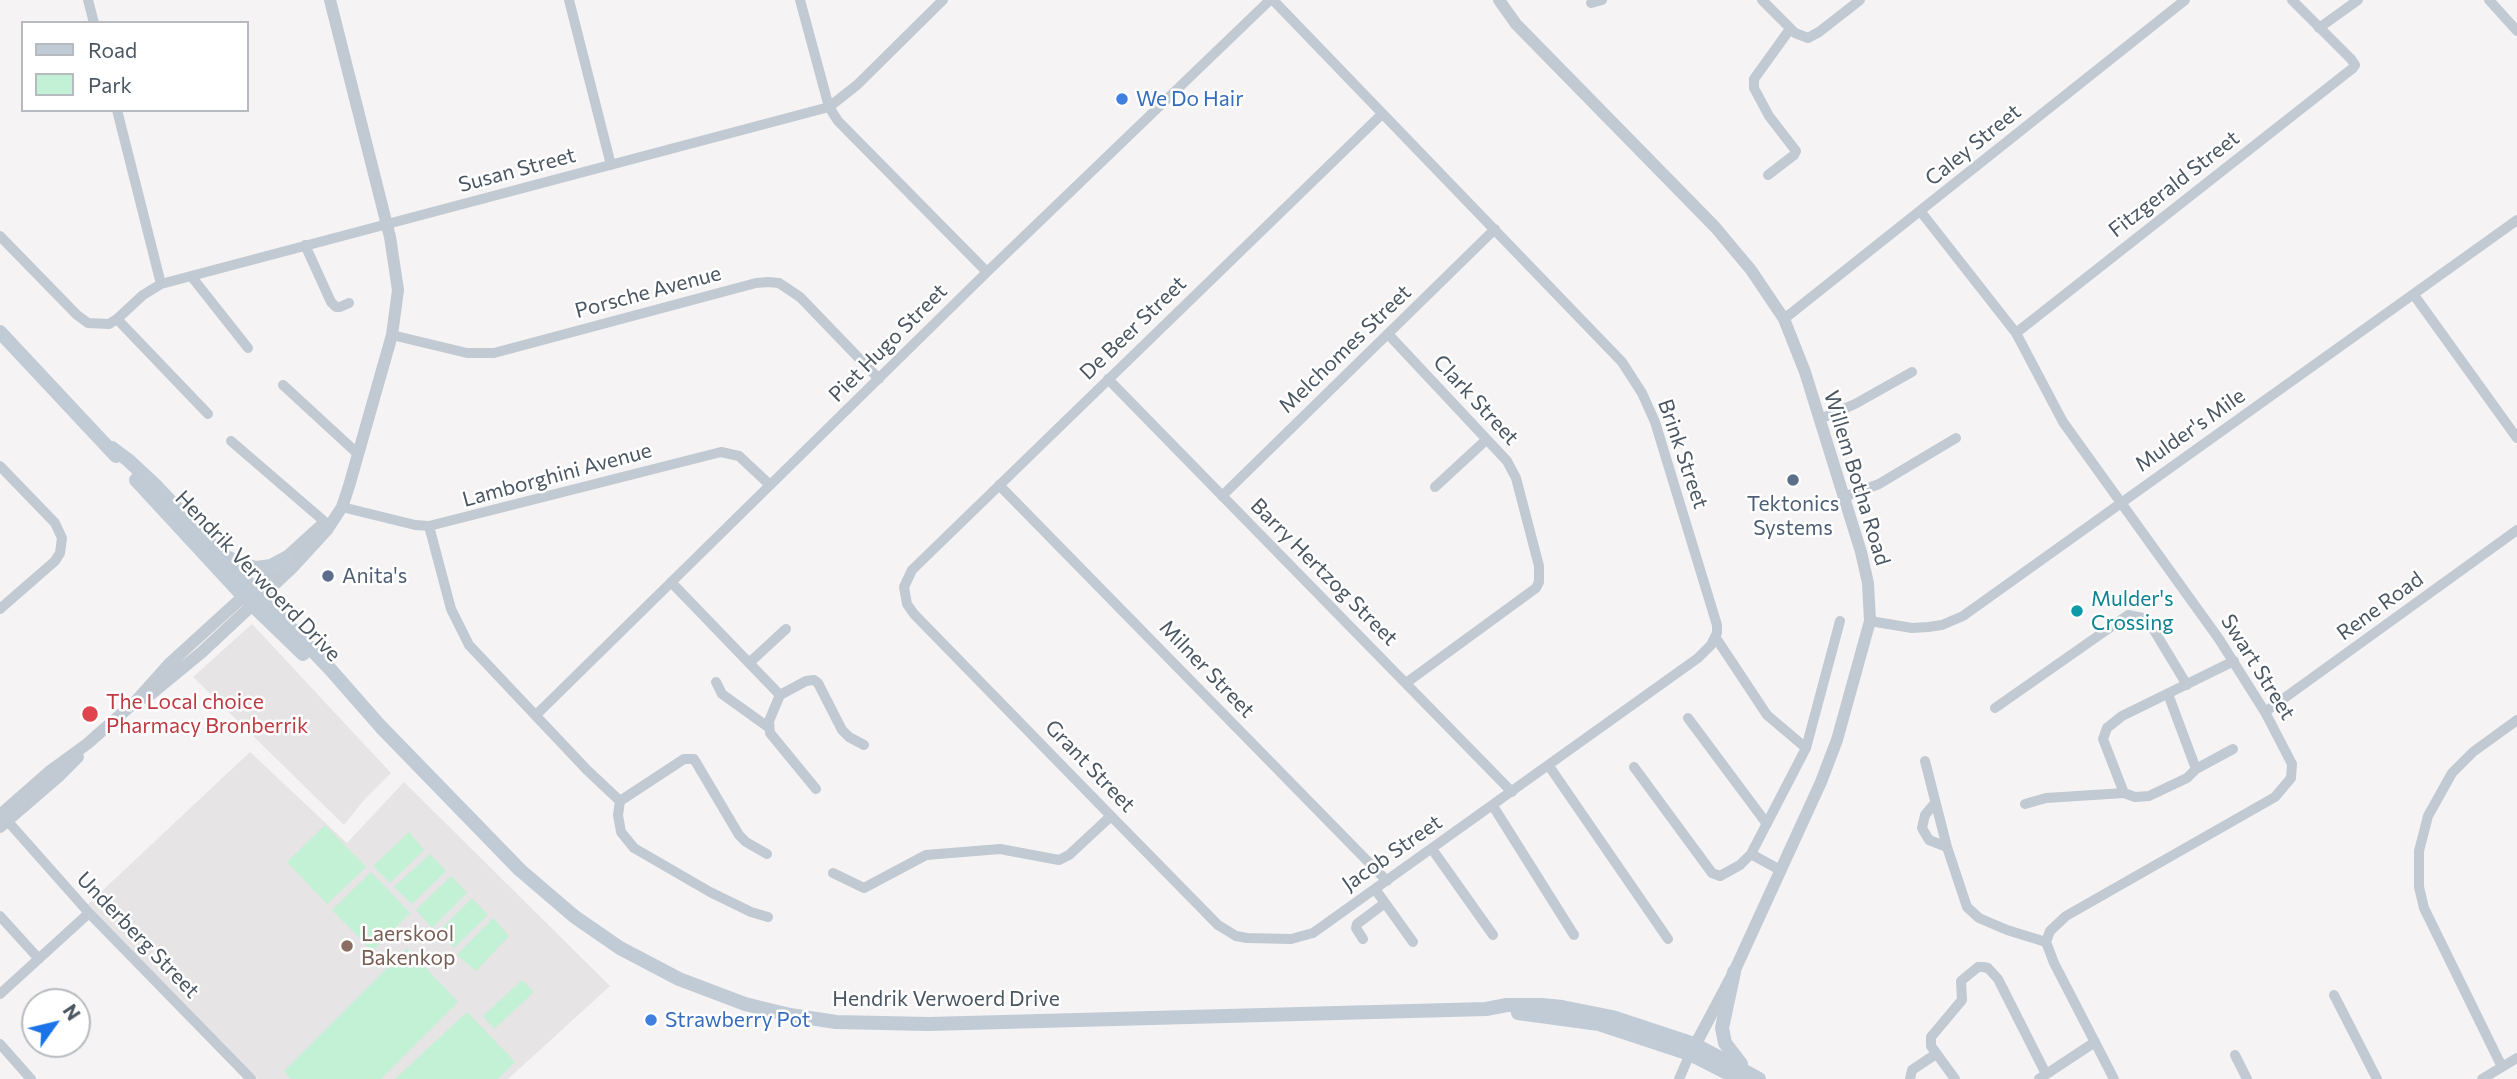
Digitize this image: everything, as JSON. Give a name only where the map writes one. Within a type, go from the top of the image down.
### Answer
[{"type":"main road","name":"Hendrik Verwoerd Drive","points":[[0,332],[112,449],[123,466],[253,597],[361,712],[381,727],[520,870],[575,917],[620,948],[679,979],[745,1004],[836,1022],[929,1024],[1486,1009],[1507,1005],[1562,1007],[1612,1017],[1692,1049],[1749,1077]]},
{"type":"main road","name":"Hendrik Verwoerd Drive","points":[[112,449],[156,486],[213,547],[253,597]]},
{"type":"main road","points":[[213,547],[240,564],[256,568],[271,566],[286,558]]},
{"type":"main road","points":[[1734,972],[1723,1015],[1723,1038],[1749,1077]]},
{"type":"street","points":[[88,0],[93,21]]},
{"type":"street","points":[[2,819],[50,771],[87,744],[135,702],[169,664],[316,543],[334,515],[358,454],[393,335],[398,290],[387,222],[330,0]]},
{"type":"street","points":[[569,0],[611,165]]},
{"type":"street","points":[[800,0],[829,107],[838,121],[987,272]]},
{"type":"street","name":"Susan Street","points":[[117,319],[143,295],[161,284],[829,107],[857,85],[943,0]]},
{"type":"street","name":"Brink Street","points":[[1272,0],[1381,115],[1610,347],[1642,393],[1655,422],[1717,625],[1716,638]]},
{"type":"street","name":"Piet Hugo Street","points":[[536,715],[987,272],[1272,0]]},
{"type":"street","name":"Willem Botha Road","points":[[1499,0],[1516,24],[1715,227],[1751,270],[1784,319],[1805,372],[1861,552],[1867,583],[1870,621],[1837,740],[1821,782],[1734,972],[1692,1049]]},
{"type":"street","points":[[1591,3],[1602,0]]},
{"type":"street","points":[[1762,0],[1790,29],[1799,35],[1812,36],[1860,0]]},
{"type":"street","name":"Caley Street","points":[[1784,319],[2185,0]]},
{"type":"street","points":[[2292,0],[2319,28],[2358,0]]},
{"type":"street","points":[[2489,0],[2517,31]]},
{"type":"street","name":"Fitzgerald Street","points":[[2016,333],[2355,65],[2319,28]]},
{"type":"street","points":[[1768,175],[1796,151],[1769,116],[1754,88],[1754,79],[1790,29]]},
{"type":"street","points":[[118,112],[161,284]]},
{"type":"street","name":"De Beer Street","points":[[912,570],[1381,115]]},
{"type":"street","name":"Swart Street","points":[[1921,212],[2016,333],[2063,422],[2234,661],[2265,712],[2290,758],[2293,769],[2279,794],[2066,916],[2050,931],[2046,942]]},
{"type":"street","name":"Mulder's Mile","points":[[1870,621],[1912,628],[1952,622],[2036,565],[2517,220]]},
{"type":"street","name":"Melchomes Street","points":[[1222,496],[1495,229]]},
{"type":"street","points":[[0,236],[76,315],[97,325],[109,324],[117,319],[208,414]]},
{"type":"street","points":[[305,245],[331,302],[340,307],[349,303]]},
{"type":"street","points":[[191,276],[248,348]]},
{"type":"street","name":"Porsche Avenue","points":[[393,335],[467,353],[494,353],[743,286],[768,282],[779,283],[800,297],[879,379]]},
{"type":"street","points":[[2414,295],[2517,437]]},
{"type":"street","name":"Clark Street","points":[[1388,334],[1507,461],[1516,478],[1539,562],[1539,582],[1536,588],[1406,683]]},
{"type":"street","points":[[1819,419],[1855,404],[1912,372]]},
{"type":"street","name":"Barry Hertzog Street","points":[[1108,379],[1512,792]]},
{"type":"street","points":[[283,385],[358,454]]},
{"type":"street","points":[[1844,497],[1879,484],[1956,438]]},
{"type":"street","points":[[1435,487],[1486,440]]},
{"type":"street","points":[[231,441],[334,515]]},
{"type":"street","name":"Lamborghini Avenue","points":[[334,515],[429,526],[721,452],[739,456],[770,485]]},
{"type":"street","points":[[0,466],[45,512],[62,538],[60,554],[55,561],[0,609]]},
{"type":"street","name":"Milner Street","points":[[999,485],[1387,881]]},
{"type":"street","points":[[253,597],[286,558],[334,515]]},
{"type":"street","points":[[429,526],[451,609],[458,626],[477,654],[620,801]]},
{"type":"street","name":"Rene Road","points":[[2265,712],[2517,530]]},
{"type":"street","name":"Grant Street","points":[[912,570],[904,587],[904,596],[914,614],[1227,931],[1247,938],[1291,939]]},
{"type":"street","points":[[671,582],[780,695]]},
{"type":"street","points":[[1995,708],[2128,615],[2143,618],[2152,627],[2187,685]]},
{"type":"street","points":[[1634,767],[1712,873],[1720,876],[1729,872],[1751,854],[1806,748],[1840,621]]},
{"type":"street","points":[[749,663],[786,629]]},
{"type":"street","points":[[1512,792],[1698,658],[1716,638],[1768,715],[1806,748]]},
{"type":"street","points":[[2124,793],[2103,739],[2103,732],[2122,716],[2234,661]]},
{"type":"street","points":[[768,727],[780,695],[806,681],[814,680],[842,730],[864,745]]},
{"type":"street","points":[[716,682],[722,694],[768,727],[773,739],[816,789]]},
{"type":"street","points":[[2168,694],[2196,769]]},
{"type":"street","points":[[1688,718],[1768,824]]},
{"type":"street","points":[[2502,1067],[2424,908],[2419,887],[2419,851],[2428,816],[2452,773],[2473,752],[2517,720]]},
{"type":"street","points":[[2025,804],[2046,798],[2124,793],[2135,797],[2149,796],[2187,778],[2196,769],[2233,748]]},
{"type":"street","points":[[767,854],[742,839],[694,759],[684,759],[620,801],[618,815],[621,832],[634,848],[710,892],[751,912],[768,917]]},
{"type":"street","points":[[1925,761],[1947,847],[1967,907],[1973,914],[2007,930],[2046,942],[2054,963],[2114,1079]]},
{"type":"street","points":[[1549,766],[1668,939]]},
{"type":"street","name":"Jacob Street","points":[[1291,939],[1313,933],[1512,792]]},
{"type":"street","points":[[1935,803],[1925,815],[1922,828],[1929,840],[1947,847]]},
{"type":"street","points":[[1493,806],[1574,935]]},
{"type":"street","points":[[834,873],[863,888],[926,855],[1000,849],[1059,860],[1069,855],[1111,816]]},
{"type":"street","name":"Underberg Street","points":[[2,819],[89,913],[251,1079]]},
{"type":"street","points":[[1432,849],[1493,935]]},
{"type":"street","points":[[1751,854],[1780,870]]},
{"type":"street","points":[[1375,889],[1413,942]]},
{"type":"street","points":[[1363,939],[1356,928],[1357,924],[1385,903]]},
{"type":"street","points":[[0,994],[89,913]]},
{"type":"street","points":[[0,916],[39,959]]},
{"type":"street","points":[[1955,1079],[1936,1054],[1930,1041],[1932,1033],[1962,1000],[1961,981],[1978,967],[1988,968],[1998,979],[2043,1076],[2095,1042]]},
{"type":"street","points":[[2334,995],[2377,1079]]},
{"type":"street","points":[[0,1044],[31,1079]]},
{"type":"street","points":[[1679,1079],[1692,1049]]},
{"type":"street","points":[[1909,1079],[1912,1070],[1936,1054]]},
{"type":"street","points":[[2235,1055],[2247,1079]]},
{"type":"street","points":[[2482,1079],[2517,1058]]},
{"type":"shaded area","points":[[252,624],[391,773],[344,825],[193,677]]},
{"type":"shaded area","name":"Laerskool Bakenkop","points":[[250,752],[347,843],[404,782],[610,986],[508,1079],[257,1079],[86,906]]},
{"type":"green space","points":[[325,825],[366,867],[327,904],[287,862]]},
{"type":"green space","points":[[409,832],[424,850],[390,883],[373,866]]},
{"type":"green space","points":[[430,854],[446,871],[412,904],[394,887]]},
{"type":"green space","points":[[371,872],[410,913],[372,951],[332,910]]},
{"type":"green space","points":[[451,876],[467,893],[432,928],[416,910]]},
{"type":"green space","points":[[472,898],[488,915],[454,948],[438,932]]},
{"type":"green space","points":[[493,918],[509,936],[476,971],[457,955]]},
{"type":"green space","points":[[407,948],[458,1002],[381,1079],[291,1079],[284,1071]]},
{"type":"green space","points":[[522,980],[534,992],[494,1029],[483,1016]]},
{"type":"green space","points":[[467,1012],[515,1062],[498,1079],[395,1079]]},
{"type":"place","name":"We Do Hair","points":[[1122,99]]},
{"type":"place","name":"Tektonics Systems","points":[[1793,480]]},
{"type":"place","name":"Anita's","points":[[328,576]]},
{"type":"place","name":"Mulder's Crossing","points":[[2077,611]]},
{"type":"place","name":"The Local choice Pharmacy Bronberrik","points":[[90,714]]},
{"type":"place","name":"Laerskool Bakenkop","points":[[347,946]]},
{"type":"place","name":"Strawberry Pot","points":[[651,1020]]}]
